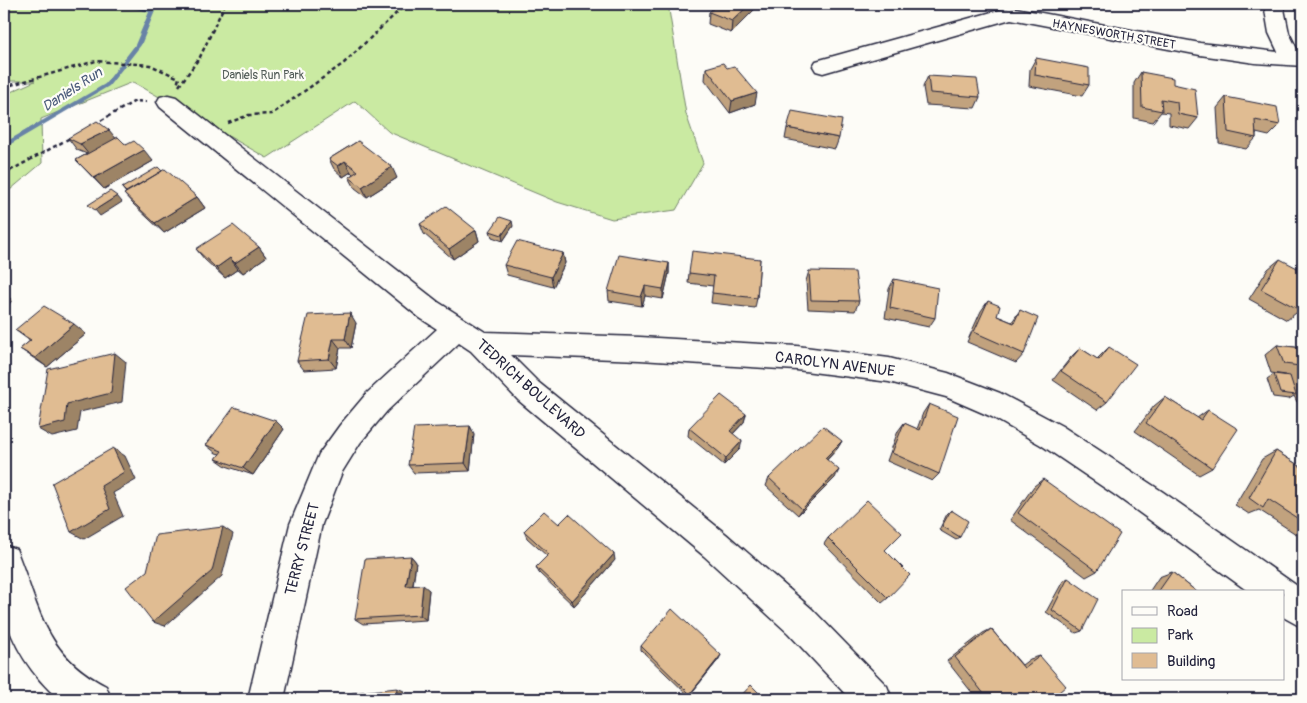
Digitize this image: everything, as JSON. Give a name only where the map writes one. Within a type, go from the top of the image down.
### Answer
[{"type":"street","points":[[1273,4],[1279,34],[1298,60]]},
{"type":"street","name":"HAYNESWORTH STREET","points":[[823,66],[1008,9],[1200,49],[1298,60]]},
{"type":"street","name":"TEDRICH BOULEVARD","points":[[172,96],[204,131],[429,310],[469,336],[528,391],[715,546],[800,621],[874,699]]},
{"type":"street","name":"CAROLYN AVENUE","points":[[469,336],[812,359],[896,371],[939,382],[978,396],[1034,425],[1111,473],[1274,590]]},
{"type":"street","name":"TERRY STREET","points":[[266,699],[306,524],[330,464],[350,434],[377,402],[469,336]]},
{"type":"street","points":[[4,561],[24,620],[45,662],[67,684],[92,699]]},
{"type":"street","points":[[1284,597],[1303,611]]},
{"type":"path","points":[[92,126],[134,101],[172,96],[200,57],[225,4]]},
{"type":"path","points":[[204,131],[249,115],[272,114],[344,63],[406,4]]},
{"type":"path","points":[[4,87],[96,61],[139,63],[159,68],[179,78],[172,96]]},
{"type":"path","points":[[4,174],[75,136]]},
{"type":"green space","name":"Daniels Run Park","points":[[12,4],[668,4],[686,114],[703,163],[676,210],[612,219],[557,202],[389,132],[355,101],[267,158],[133,82],[41,119],[42,163],[4,195],[4,95],[35,81],[4,81],[4,13]]},
{"type":"building","points":[[718,4],[750,4],[732,21],[709,12]]},
{"type":"building","points":[[1036,58],[1089,68],[1089,85],[1035,75]]},
{"type":"building","points":[[723,63],[727,68],[734,66],[757,93],[732,101],[706,68]]},
{"type":"building","points":[[1141,72],[1173,78],[1173,84],[1195,89],[1198,118],[1178,114],[1177,102],[1161,99],[1162,111],[1142,107]]},
{"type":"building","points":[[928,76],[977,79],[980,97],[930,93]]},
{"type":"building","points":[[1226,97],[1277,107],[1280,125],[1255,120],[1256,138],[1228,132]]},
{"type":"building","points":[[792,111],[842,120],[839,138],[787,128]]},
{"type":"building","points":[[97,121],[109,130],[80,144],[68,138]]},
{"type":"building","points":[[118,137],[126,145],[134,141],[144,150],[94,178],[76,160]]},
{"type":"building","points":[[358,141],[392,167],[362,187],[349,177],[358,171],[345,161],[338,166],[329,159]]},
{"type":"building","points":[[158,167],[162,171],[126,192],[122,188]]},
{"type":"building","points":[[165,169],[197,197],[155,223],[124,194]]},
{"type":"building","points":[[110,191],[117,196],[95,210],[88,205]]},
{"type":"building","points":[[446,206],[476,230],[449,249],[420,224]]},
{"type":"building","points":[[500,217],[512,221],[502,235],[490,231]]},
{"type":"building","points":[[233,225],[259,247],[235,263],[230,258],[216,268],[196,249]]},
{"type":"building","points":[[517,241],[563,253],[551,277],[504,265]]},
{"type":"building","points":[[692,251],[760,259],[757,298],[712,293],[714,276],[689,273]]},
{"type":"building","points":[[619,255],[669,263],[663,289],[645,286],[641,297],[608,291]]},
{"type":"building","points":[[1280,259],[1303,271],[1303,305],[1300,310],[1261,289]]},
{"type":"building","points":[[809,271],[855,272],[859,301],[811,300]]},
{"type":"building","points":[[894,279],[938,288],[935,318],[890,308]]},
{"type":"building","points":[[988,301],[1000,306],[997,316],[1014,323],[1020,310],[1038,318],[1024,354],[974,332]]},
{"type":"building","points":[[44,306],[74,324],[35,358],[20,349],[31,340],[15,330]]},
{"type":"building","points":[[350,313],[345,339],[333,339],[329,359],[297,361],[308,315]]},
{"type":"building","points":[[1277,345],[1303,348],[1303,375],[1300,366],[1284,364]]},
{"type":"building","points":[[1109,347],[1136,364],[1107,402],[1061,371],[1080,348],[1099,360]]},
{"type":"building","points":[[115,353],[111,393],[67,404],[65,422],[38,429],[48,369]]},
{"type":"building","points":[[1274,374],[1290,376],[1296,395],[1280,393]]},
{"type":"building","points":[[721,395],[746,414],[730,431],[742,441],[726,458],[689,428]]},
{"type":"building","points":[[1165,397],[1201,420],[1208,410],[1238,429],[1212,468],[1146,423]]},
{"type":"building","points":[[929,404],[958,416],[939,474],[892,453],[904,423],[920,430]]},
{"type":"building","points":[[234,407],[276,421],[243,468],[216,459],[222,451],[206,445]]},
{"type":"building","points":[[470,426],[465,463],[408,465],[414,428]]},
{"type":"building","points":[[823,426],[842,441],[825,458],[839,470],[802,509],[769,478]]},
{"type":"building","points":[[113,448],[124,472],[101,486],[110,509],[71,532],[52,483]]},
{"type":"building","points":[[1276,451],[1303,468],[1303,522],[1268,499],[1263,508],[1249,498]]},
{"type":"building","points":[[1043,479],[1120,534],[1097,571],[1018,513]]},
{"type":"building","points":[[867,500],[902,533],[885,550],[910,575],[888,598],[828,538]]},
{"type":"building","points":[[951,510],[968,521],[960,537],[942,526]]},
{"type":"building","points":[[544,511],[559,524],[569,514],[614,554],[572,601],[536,567],[549,554],[524,531]]},
{"type":"building","points":[[223,527],[212,571],[153,622],[126,587],[147,571],[156,535]]},
{"type":"building","points":[[411,556],[406,586],[423,585],[420,615],[355,619],[365,559]]},
{"type":"building","points":[[1172,572],[1194,590],[1159,590]]},
{"type":"building","points":[[1068,578],[1098,599],[1082,631],[1052,610]]},
{"type":"building","points":[[672,609],[721,655],[690,694],[641,646]]},
{"type":"building","points":[[991,629],[1024,668],[1040,656],[1066,686],[1051,699],[988,699],[955,657]]},
{"type":"building","points":[[751,685],[765,699],[738,699]]},
{"type":"building","points":[[397,688],[396,699],[351,699],[352,693]]},
{"type":"waterway","name":"Daniels Run","points":[[4,146],[107,85],[138,45],[152,11],[122,4]]}]
